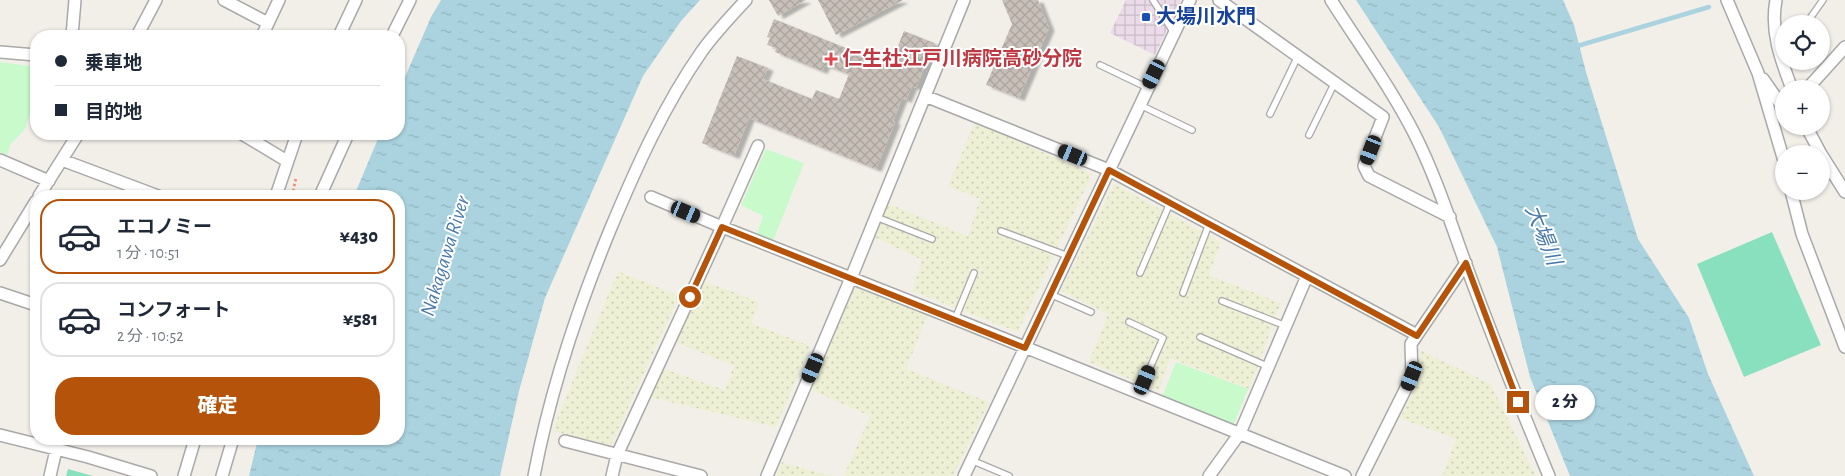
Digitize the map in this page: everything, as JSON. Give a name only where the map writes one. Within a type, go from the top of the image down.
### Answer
[{"type":"street","points":[[72,30],[75,0]]},
{"type":"street","points":[[140,30],[156,0]]},
{"type":"street","points":[[224,0],[268,23]]},
{"type":"street","points":[[265,30],[279,0]]},
{"type":"street","points":[[342,30],[356,0]]},
{"type":"street","points":[[395,30],[410,0]]},
{"type":"street","points":[[534,476],[541,439],[554,390],[576,320],[628,187],[649,140],[690,70],[719,29],[746,0]]},
{"type":"street","points":[[767,476],[851,278],[964,0]]},
{"type":"street","points":[[964,476],[1190,0]]},
{"type":"street","points":[[1219,0],[1383,117],[1364,166],[1369,176],[1450,217]]},
{"type":"street","points":[[1331,0],[1414,133],[1450,217],[1518,402],[1549,476]]},
{"type":"street","points":[[1727,0],[1758,73],[1779,145]]},
{"type":"street","points":[[1776,0],[1776,15]]},
{"type":"street","points":[[1815,80],[1845,48]]},
{"type":"street","points":[[0,52],[30,54]]},
{"type":"street","points":[[1758,73],[1775,97]]},
{"type":"street","points":[[925,96],[1109,170],[1417,336]]},
{"type":"street","points":[[43,190],[74,140]]},
{"type":"street","points":[[252,140],[287,161]]},
{"type":"street","points":[[278,190],[295,140]]},
{"type":"street","points":[[323,190],[345,140]]},
{"type":"street","points":[[612,476],[617,455],[758,146]]},
{"type":"street","points":[[0,160],[49,181]]},
{"type":"street","points":[[62,160],[134,190]]},
{"type":"street","points":[[1830,168],[1845,192]]},
{"type":"street","points":[[651,197],[1345,476]]},
{"type":"street","points":[[1793,200],[1802,234],[1845,347]]},
{"type":"street","points":[[2,253],[30,210]]},
{"type":"street","points":[[1362,476],[1411,380],[1411,344],[1466,263]]},
{"type":"street","points":[[1209,476],[1240,433],[1307,276]]},
{"type":"street","points":[[0,292],[30,303]]},
{"type":"street","points":[[0,435],[30,443]]},
{"type":"street","points":[[565,441],[701,476]]},
{"type":"street","points":[[37,445],[151,476]]},
{"type":"street","points":[[184,476],[193,445]]},
{"type":"street","points":[[222,476],[231,445]]},
{"type":"street","points":[[50,476],[56,450]]},
{"type":"lane","points":[[1153,0],[1174,33]]},
{"type":"lane","points":[[1812,15],[1823,0]]},
{"type":"lane","points":[[1270,114],[1298,56]]},
{"type":"lane","points":[[1100,65],[1148,88]]},
{"type":"lane","points":[[1309,136],[1335,82]]},
{"type":"lane","points":[[1140,105],[1192,130]]},
{"type":"lane","points":[[1140,273],[1170,203]]},
{"type":"lane","points":[[876,216],[932,239]]},
{"type":"lane","points":[[1183,293],[1209,224]]},
{"type":"lane","points":[[1001,231],[1068,256]]},
{"type":"lane","points":[[956,319],[974,273]]},
{"type":"lane","points":[[1050,294],[1090,312]]},
{"type":"lane","points":[[1222,301],[1286,326]]},
{"type":"lane","points":[[1129,322],[1163,338],[1139,393]]},
{"type":"lane","points":[[1200,337],[1269,367]]},
{"type":"lane","points":[[971,460],[1009,476]]},
{"type":"shaded area","points":[[1126,0],[1181,0],[1155,55],[1110,33]]},
{"type":"green space","points":[[0,62],[30,66],[30,114],[25,129],[11,144],[7,155],[0,152]]},
{"type":"green space","points":[[975,122],[1092,174],[1018,332],[912,291],[922,260],[874,237],[889,204],[968,236],[980,199],[948,186]]},
{"type":"green space","points":[[766,149],[804,163],[773,241],[757,234],[763,216],[741,205]]},
{"type":"green space","points":[[1114,184],[1221,242],[1209,275],[1281,303],[1249,389],[1170,358],[1159,391],[1089,362],[1108,314],[1061,291]]},
{"type":"green space","points":[[1772,232],[1821,345],[1744,377],[1697,264]]},
{"type":"green space","points":[[618,271],[679,296],[611,445],[553,431]]},
{"type":"green space","points":[[702,280],[759,302],[751,323],[810,346],[776,427],[649,397],[661,368],[725,390],[734,366],[673,341]]},
{"type":"green space","points":[[855,286],[928,314],[906,369],[989,402],[953,476],[844,476],[870,416],[811,390]]},
{"type":"green space","points":[[1420,350],[1491,384],[1536,476],[1442,476],[1456,439],[1400,418],[1418,381]]},
{"type":"green space","points":[[1176,362],[1248,389],[1233,426],[1162,397]]},
{"type":"green space","points":[[782,462],[832,476],[776,476]]},
{"type":"green space","points":[[68,469],[93,476],[66,476]]},
{"type":"water","name":"Nakagawa River","points":[[441,0],[700,0],[681,21],[643,76],[545,298],[519,391],[500,476],[249,476],[257,445],[405,445],[405,190],[357,190],[377,140],[405,140],[405,77],[431,17]]},
{"type":"water","name":"大場川","points":[[1356,0],[1563,0],[1574,25],[1586,72],[1638,239],[1689,318],[1708,374],[1754,476],[1570,476],[1530,377],[1497,247],[1439,127]]},
{"type":"building","points":[[769,0],[806,0],[778,16]]},
{"type":"building","points":[[818,0],[903,0],[836,35]]},
{"type":"building","points":[[1002,0],[1038,0],[1049,28],[1019,98],[986,85],[1012,24]]},
{"type":"building","points":[[774,19],[890,66],[904,31],[934,43],[916,88],[912,86],[906,100],[902,98],[893,121],[895,122],[876,169],[749,118],[734,156],[702,143],[737,56],[768,68],[763,79],[812,99],[816,90],[839,99],[849,74],[825,65],[822,71],[775,52],[776,48],[767,45],[770,38],[767,37]]},
{"type":"waterway","points":[[1574,47],[1709,7]]},
{"type":"place","name":"大場川水門","points":[[1146,17]]},
{"type":"place","name":"仁生社江戸川病院高砂分院","points":[[831,59]]},
{"type":"route","points":[[690,297],[722,227],[1025,348],[1109,170],[1417,336],[1466,263],[1518,402]]}]
